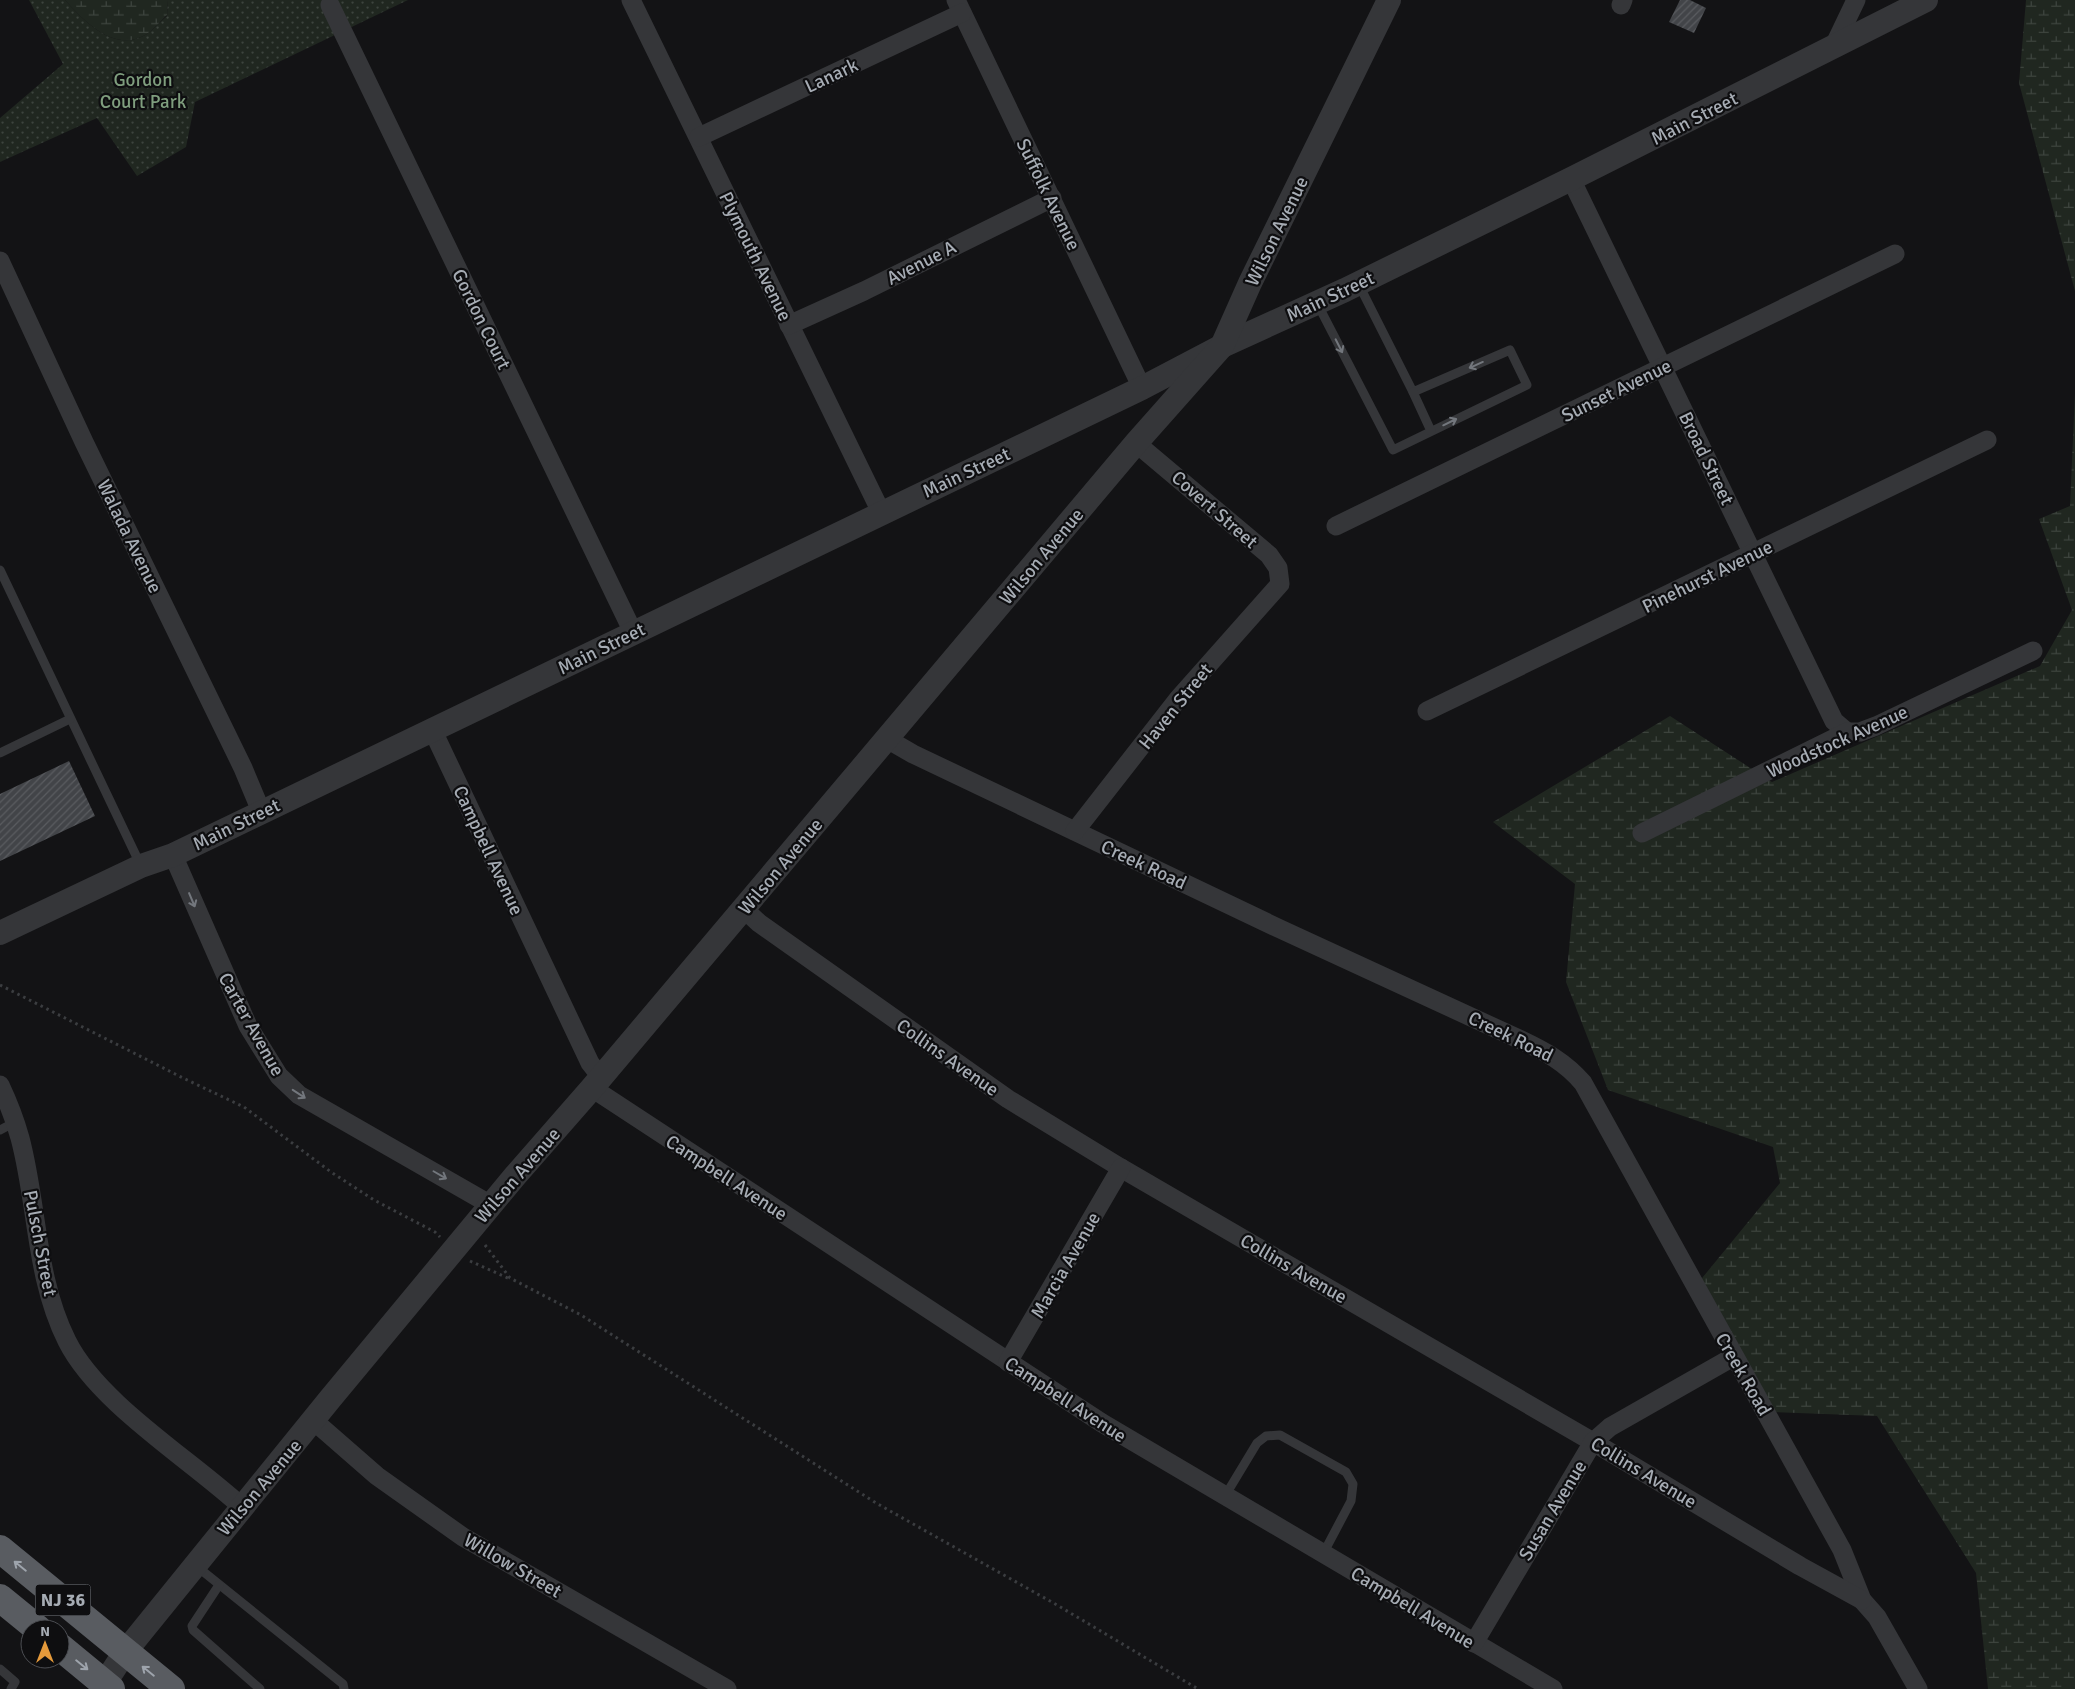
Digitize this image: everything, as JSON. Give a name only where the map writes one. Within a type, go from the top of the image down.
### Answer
[{"type":"highway","name":"NJ 36","points":[[0,1549],[170,1689]]},
{"type":"highway","name":"NJ 36","points":[[0,1598],[26,1619]]},
{"type":"highway","points":[[70,1656],[105,1687]]},
{"type":"street","name":"Plymouth Avenue","points":[[631,0],[881,512]]},
{"type":"street","name":"Wilson Avenue","points":[[105,1687],[125,1652],[491,1205],[744,909],[1136,443],[1222,346],[1250,283],[1389,0]]},
{"type":"street","points":[[1833,48],[1856,0]]},
{"type":"street","name":"Main Street","points":[[0,933],[141,866],[173,855],[881,512],[1142,388],[1222,346],[1317,303],[1571,179],[1926,0]]},
{"type":"street","name":"Gordon Court","points":[[330,5],[633,632]]},
{"type":"street","name":"Lanark","points":[[699,137],[959,6]]},
{"type":"street","name":"Suffolk Avenue","points":[[959,6],[1142,388]]},
{"type":"street","name":"Broad Street","points":[[1571,179],[1834,721],[1847,732]]},
{"type":"street","name":"Avenue A","points":[[789,325],[864,291],[1052,198]]},
{"type":"street","name":"Sunset Avenue","points":[[1336,526],[1895,254]]},
{"type":"street","name":"Walada Avenue","points":[[0,261],[84,442],[243,768],[261,812]]},
{"type":"street","name":"Pinehurst Avenue","points":[[1427,711],[1987,440]]},
{"type":"street","name":"Covert Street","points":[[1136,443],[1269,555],[1278,568],[1280,584]]},
{"type":"street","name":"Haven Street","points":[[1075,831],[1178,700],[1280,584]]},
{"type":"street","name":"Woodstock Avenue","points":[[1642,833],[1847,732],[1860,732],[1876,726],[2034,651]]},
{"type":"street","name":"Campbell Avenue","points":[[432,729],[590,1063],[596,1083],[1008,1362],[1102,1423],[1552,1689]]},
{"type":"street","name":"Creek Road","points":[[887,739],[913,754],[1278,928],[1521,1040],[1555,1057],[1569,1067],[1583,1083],[1733,1357],[1842,1550],[1862,1600],[1877,1617],[1918,1689]]},
{"type":"street","name":"Carter Avenue","points":[[173,855],[248,1026],[287,1086],[299,1095],[491,1205]]},
{"type":"street","name":"Collins Avenue","points":[[744,909],[759,923],[1008,1099],[1121,1168],[1593,1442],[1800,1566],[1862,1600]]},
{"type":"street","name":"Pulsch Street","points":[[0,1085],[8,1126],[28,1178],[39,1254],[52,1301],[67,1341],[88,1371],[118,1403],[216,1482],[242,1507]]},
{"type":"street","name":"Marcia Avenue","points":[[1008,1362],[1121,1168]]},
{"type":"street","name":"Susan Avenue","points":[[1474,1643],[1593,1442],[1610,1427],[1733,1357]]},
{"type":"street","name":"Willow Street","points":[[314,1421],[377,1476],[463,1537],[726,1689]]},
{"type":"lane","points":[[1358,283],[1431,431]]},
{"type":"lane","points":[[1317,303],[1393,450],[1527,385],[1510,350],[1413,392]]},
{"type":"lane","points":[[0,570],[141,866]]},
{"type":"lane","points":[[0,753],[70,719]]},
{"type":"lane","points":[[1225,1496],[1257,1443],[1266,1436],[1280,1435],[1346,1472],[1353,1484],[1351,1502],[1323,1554]]},
{"type":"lane","points":[[195,1565],[343,1684],[344,1689]]},
{"type":"lane","points":[[220,1585],[192,1626],[193,1630],[260,1689]]},
{"type":"lane","points":[[0,1669],[15,1682],[11,1689]]},
{"type":"path","points":[[0,985],[182,1078],[244,1107],[331,1172],[374,1200],[435,1232],[445,1242]]},
{"type":"path","points":[[482,1241],[502,1270],[515,1281]]},
{"type":"path","points":[[466,1259],[490,1272],[515,1281],[581,1315],[876,1503],[1058,1605],[1198,1689]]},
{"type":"green space","name":"Gordon Court Park","points":[[29,0],[65,0],[91,26],[112,38],[124,40],[135,39],[152,30],[167,16],[168,0],[408,0],[195,102],[186,147],[137,176],[97,118],[0,162],[0,118],[63,64]]},
{"type":"green space","points":[[65,0],[168,0],[167,15],[147,34],[135,39],[124,40],[112,38],[91,26]]},
{"type":"green space","points":[[2026,0],[2075,0],[2075,291],[2019,83]]},
{"type":"green space","points":[[2075,393],[2075,1689],[1988,1689],[1976,1573],[1877,1416],[1772,1412],[1698,1283],[1780,1183],[1773,1147],[1608,1090],[1566,982],[1575,884],[1493,822],[1670,716],[1772,782],[2040,666],[2072,610],[2039,519],[2070,506]]},
{"type":"building","points":[[1680,0],[1690,0],[1706,8],[1694,33],[1669,22]]},
{"type":"building","points":[[69,761],[95,816],[0,861],[0,794]]}]
